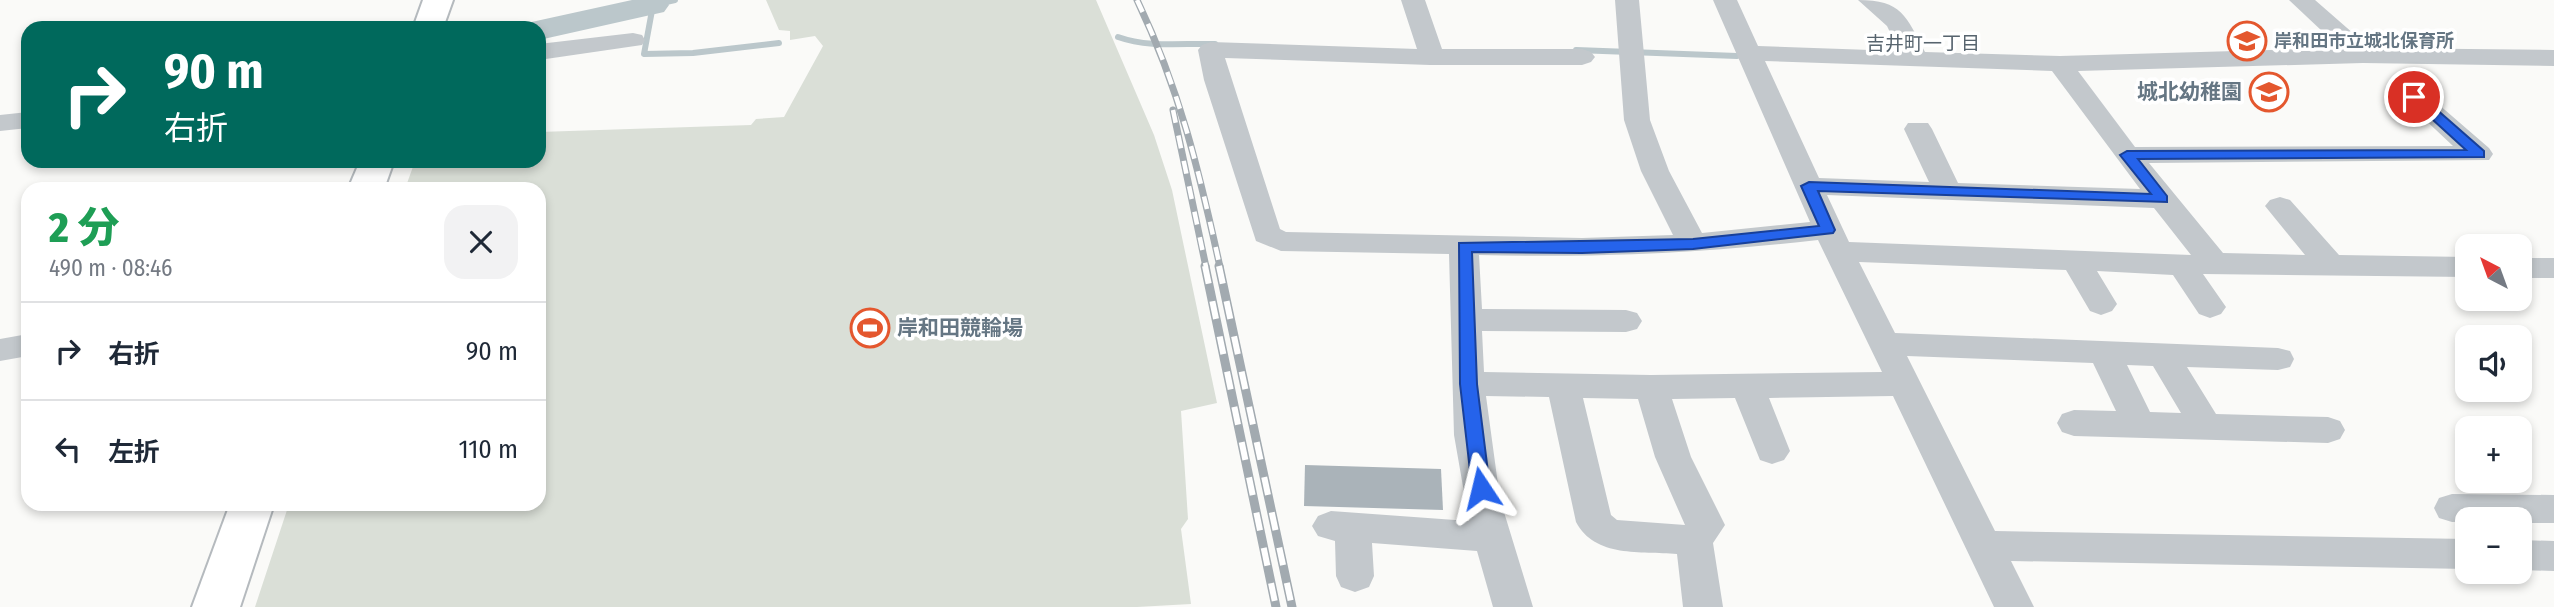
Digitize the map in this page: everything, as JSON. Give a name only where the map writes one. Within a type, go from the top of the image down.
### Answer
[{"type":"main road","points":[[430,21],[438,0]]},
{"type":"main road","points":[[216,607],[250,511]]},
{"type":"street","points":[[1413,0],[1429,43],[1430,57]]},
{"type":"street","points":[[1627,0],[1637,120],[1655,171],[1693,244]]},
{"type":"street","points":[[1726,0],[1833,240],[2014,607]]},
{"type":"street","points":[[1870,0],[1897,22],[1912,50]]},
{"type":"street","points":[[2301,0],[2363,55]]},
{"type":"street","points":[[546,48],[621,38]]},
{"type":"street","points":[[1750,53],[1912,50],[1990,43]]},
{"type":"street","points":[[1581,57],[1430,57],[1211,50],[1217,80],[1267,234],[1281,242],[1582,248],[1833,240],[2076,261],[2182,265],[2214,263],[2455,267]]},
{"type":"street","points":[[1912,50],[2060,64],[2363,55],[2552,59]]},
{"type":"street","points":[[2060,64],[2127,155],[2214,263]]},
{"type":"street","points":[[2127,155],[2479,154],[2414,97]]},
{"type":"street","points":[[0,123],[21,121]]},
{"type":"street","points":[[1918,129],[1948,191]]},
{"type":"street","points":[[0,138],[21,135]]},
{"type":"street","points":[[1809,186],[2162,199]]},
{"type":"street","points":[[2280,206],[2330,264]]},
{"type":"street","points":[[1464,247],[1468,384],[1475,463],[1491,537],[1513,607]]},
{"type":"street","points":[[2076,261],[2101,304]]},
{"type":"street","points":[[2182,265],[2210,307]]},
{"type":"street","points":[[2532,268],[2554,268]]},
{"type":"street","points":[[1467,320],[1626,321]]},
{"type":"street","points":[[1883,344],[2278,359]]},
{"type":"street","points":[[0,350],[21,346]]},
{"type":"street","points":[[2105,352],[2139,425]]},
{"type":"street","points":[[2163,355],[2206,427]]},
{"type":"street","points":[[1468,384],[1651,387],[1903,384]]},
{"type":"street","points":[[1748,386],[1772,450]]},
{"type":"street","points":[[1564,387],[1594,522],[1608,534],[1694,540]]},
{"type":"street","points":[[1651,387],[1673,457],[1706,525],[1694,540],[1703,607]]},
{"type":"street","points":[[2074,423],[2328,430]]},
{"type":"street","points":[[2452,508],[2553,510]]},
{"type":"street","points":[[1355,576],[1342,527],[1491,537]]},
{"type":"street","points":[[1984,546],[2455,554]]},
{"type":"street","points":[[2532,555],[2554,556]]},
{"type":"shaded area","name":"岸和田競輪場","points":[[766,0],[1096,0],[1154,135],[1172,190],[1217,403],[1181,411],[1188,519],[1181,529],[1191,604],[1137,607],[255,607],[287,511],[546,511],[546,182],[408,182],[412,168],[546,168],[546,132],[751,125],[756,119],[784,117],[823,46],[815,36],[790,40],[790,31],[779,30]]},
{"type":"building","points":[[1305,465],[1441,469],[1443,510],[1304,506]]},
{"type":"waterway","points":[[675,0],[653,5],[644,54],[693,53],[779,43]]},
{"type":"waterway","points":[[546,28],[653,5]]},
{"type":"waterway","points":[[1118,37],[1154,44],[1215,44]]},
{"type":"waterway","points":[[1576,50],[1737,56]]},
{"type":"railway","points":[[1137,0],[1165,66],[1187,131],[1220,267]]},
{"type":"railway","points":[[1173,110],[1206,267]]},
{"type":"railway","points":[[1205,266],[1276,607]]},
{"type":"railway","points":[[1219,266],[1292,607]]},
{"type":"place","name":"岸和田市立城北保育所","points":[[2247,41]]},
{"type":"place","name":"城北幼稚園","points":[[2269,92]]},
{"type":"place","name":"岸和田競輪場","points":[[870,328]]},
{"type":"district","name":"吉井町一丁目","points":[[1923,43]]},
{"type":"route","points":[[1481,488],[1475,463],[1468,384],[1464,247],[1582,248],[1693,244],[1828,230],[1809,186],[2162,199],[2127,155],[2479,154],[2414,97]]}]
